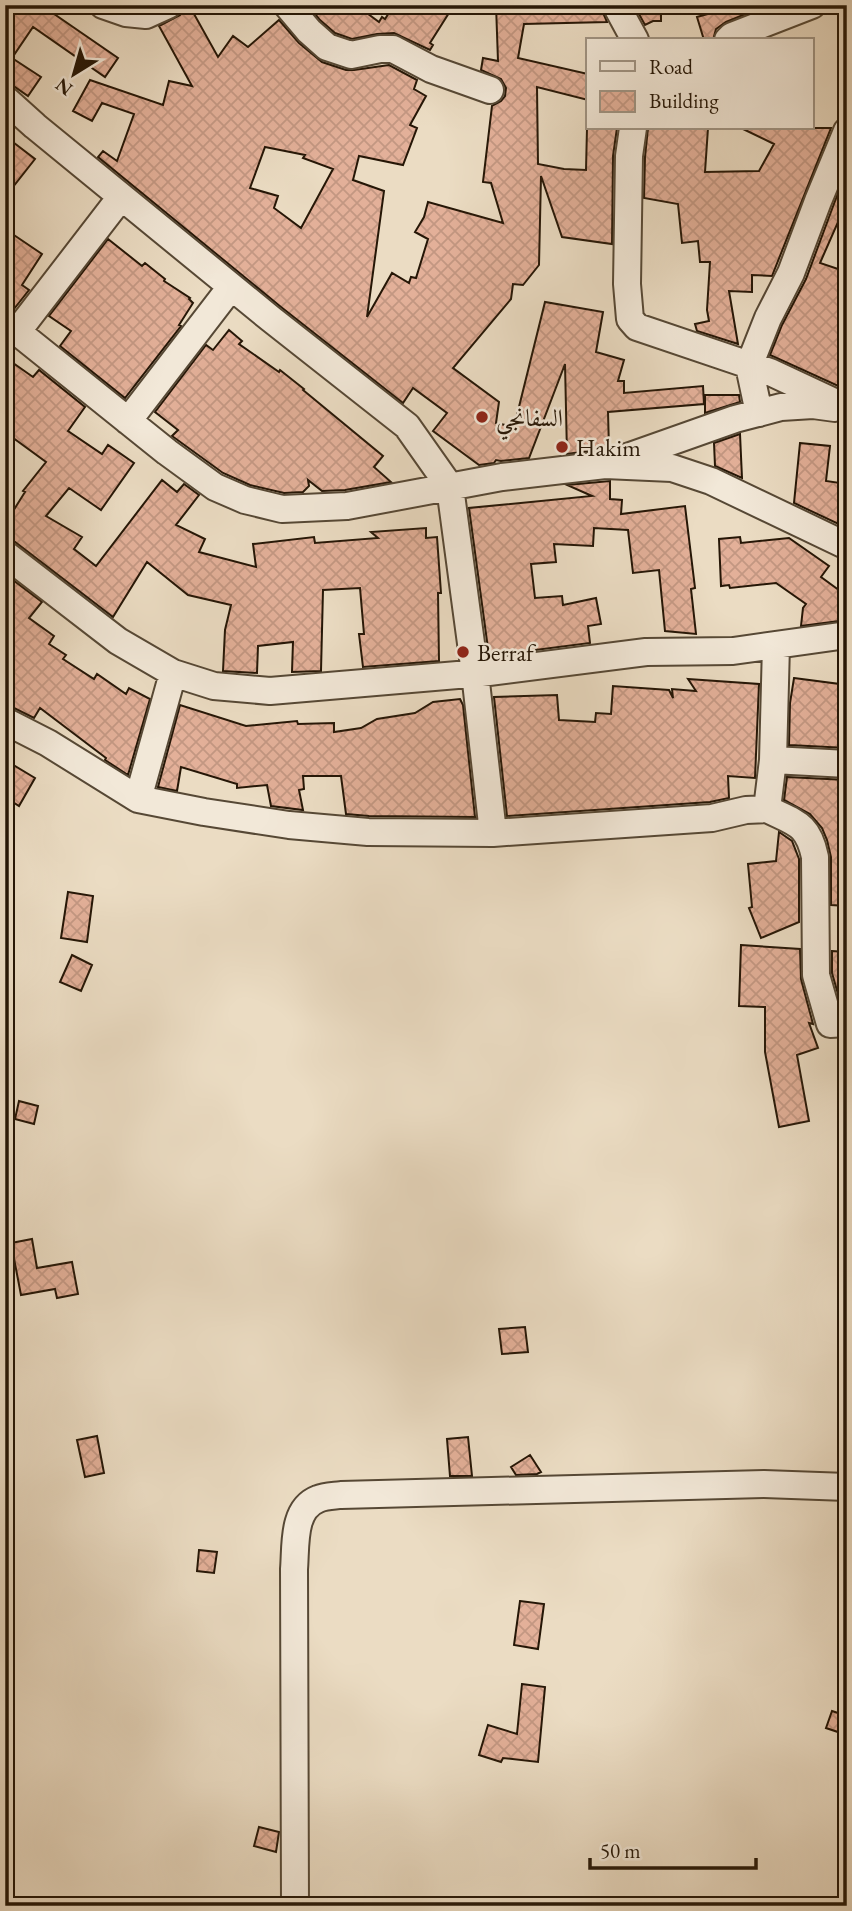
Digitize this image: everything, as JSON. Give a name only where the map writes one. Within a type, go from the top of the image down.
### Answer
[{"type":"street","points":[[103,5],[126,13],[146,15],[168,5]]},
{"type":"street","points":[[287,5],[327,47],[351,55],[393,49],[431,69],[490,90]]},
{"type":"street","points":[[616,5],[634,38]]},
{"type":"street","points":[[730,38],[812,5]]},
{"type":"street","points":[[5,99],[231,287],[407,426],[450,487],[493,833]]},
{"type":"street","points":[[633,130],[629,156],[627,284],[631,319],[637,327],[769,372],[847,409]]},
{"type":"street","points":[[759,413],[749,366],[768,318],[791,273],[847,131]]},
{"type":"street","points":[[121,197],[11,327],[215,487],[245,500],[282,509],[347,506],[502,477],[605,465],[672,468],[711,481],[847,546]]},
{"type":"street","points":[[128,421],[231,287]]},
{"type":"street","points":[[605,465],[735,419],[781,407],[813,405],[847,409]]},
{"type":"street","points":[[5,554],[118,641],[173,673],[214,686],[270,691],[475,673],[646,652],[733,650],[847,635]]},
{"type":"street","points":[[767,809],[773,760],[776,645]]},
{"type":"street","points":[[138,799],[173,673]]},
{"type":"street","points":[[5,720],[48,743],[138,799],[289,825],[368,832],[493,833],[712,818],[746,810],[767,809],[800,826],[811,840],[815,857],[816,975],[830,1024],[847,1023]]},
{"type":"street","points":[[773,760],[847,764]]},
{"type":"street","points":[[295,1906],[294,1569],[299,1520],[305,1509],[318,1499],[341,1495],[764,1484],[847,1487]]},
{"type":"building","points":[[5,5],[41,5],[118,58],[105,77],[33,27],[12,58],[41,77],[28,96],[5,80]]},
{"type":"building","points":[[184,5],[189,5],[218,57],[233,36],[248,47],[279,20],[299,43],[322,62],[346,70],[389,65],[417,80],[414,89],[426,96],[410,125],[417,128],[403,165],[359,156],[353,180],[384,191],[367,317],[392,273],[409,283],[411,277],[416,278],[428,239],[415,232],[424,217],[428,202],[503,223],[491,183],[483,182],[492,106],[505,96],[506,88],[501,79],[481,70],[483,58],[498,61],[496,5],[600,5],[607,22],[524,24],[518,58],[586,74],[586,99],[537,87],[538,164],[586,170],[587,130],[617,130],[613,156],[612,244],[562,237],[541,176],[539,265],[523,285],[513,284],[511,299],[453,368],[499,402],[496,423],[514,427],[545,302],[603,312],[596,352],[624,360],[618,381],[624,381],[624,393],[703,386],[704,404],[608,412],[609,448],[567,454],[565,364],[529,458],[496,460],[494,463],[479,465],[433,431],[447,413],[413,388],[403,403],[98,157],[103,151],[117,161],[134,114],[102,103],[92,121],[73,111],[90,80],[163,105],[169,81],[192,86],[159,26],[180,15]],"holes":[[[265,147],[305,155],[303,158],[333,169],[301,228],[274,208],[278,196],[250,188]]]},
{"type":"building","points":[[308,5],[356,5],[379,22],[382,17],[385,19],[394,5],[454,5],[430,43],[433,45],[430,50],[394,33],[352,39],[335,33]]},
{"type":"building","points":[[634,5],[661,5],[661,21],[645,25]]},
{"type":"building","points":[[740,5],[768,5],[726,22],[716,29],[714,38],[703,38],[697,17]]},
{"type":"building","points":[[831,128],[772,276],[752,275],[752,292],[729,291],[738,344],[697,331],[695,324],[709,321],[707,310],[710,262],[700,262],[698,241],[682,243],[678,204],[644,198],[648,130],[708,130],[705,172],[759,171],[774,144],[745,130]]},
{"type":"building","points":[[5,136],[35,159],[5,197]]},
{"type":"building","points":[[838,193],[847,197],[847,226],[838,222],[820,263],[847,272],[847,390],[770,355],[806,279]]},
{"type":"building","points":[[5,229],[42,254],[22,285],[29,290],[14,309],[5,307]]},
{"type":"building","points":[[108,239],[142,266],[145,263],[193,303],[179,325],[181,326],[125,398],[60,346],[71,331],[49,316]]},
{"type":"building","points":[[229,330],[242,341],[239,344],[279,372],[280,370],[383,456],[374,467],[391,482],[322,491],[308,480],[309,486],[303,492],[284,493],[250,485],[223,473],[172,436],[178,430],[155,412],[206,345],[213,350]]},
{"type":"building","points":[[5,342],[13,349],[6,358],[33,377],[39,370],[85,407],[68,431],[102,454],[108,445],[134,463],[101,510],[69,488],[46,516],[82,537],[74,549],[96,566],[162,480],[177,492],[184,484],[199,495],[176,525],[205,539],[199,552],[256,567],[253,544],[314,537],[315,543],[378,538],[371,532],[426,528],[426,538],[437,537],[441,593],[438,593],[439,661],[363,667],[359,634],[364,634],[360,588],[323,590],[321,671],[292,672],[293,642],[258,646],[257,673],[223,671],[225,630],[231,605],[188,595],[147,562],[113,617],[15,542],[5,539],[5,524],[25,492],[23,491],[46,462],[5,432]]},
{"type":"building","points":[[705,395],[739,395],[740,402],[705,413]]},
{"type":"building","points":[[740,434],[742,478],[715,466],[714,443]]},
{"type":"building","points":[[800,443],[830,446],[826,481],[847,484],[847,528],[794,503]]},
{"type":"building","points":[[610,481],[610,499],[622,500],[621,514],[685,506],[695,588],[691,589],[696,634],[665,631],[659,570],[633,573],[628,530],[594,528],[593,546],[554,544],[556,562],[531,564],[535,598],[562,596],[563,605],[596,598],[601,624],[588,626],[590,643],[489,656],[469,508],[592,496],[567,485]]},
{"type":"building","points":[[740,537],[741,543],[789,538],[829,566],[821,577],[847,596],[847,620],[801,626],[806,604],[776,583],[730,588],[729,585],[721,586],[719,539]]},
{"type":"building","points":[[5,574],[42,602],[29,618],[54,636],[49,644],[66,655],[63,659],[94,679],[97,674],[126,694],[129,688],[150,699],[128,775],[40,708],[34,718],[5,705]]},
{"type":"building","points":[[794,678],[847,685],[847,748],[789,745],[790,703]]},
{"type":"building","points":[[688,679],[759,684],[755,778],[728,776],[729,798],[710,802],[507,816],[494,697],[557,695],[559,720],[595,722],[596,713],[611,714],[613,686],[669,690],[673,698],[672,689],[696,691]]},
{"type":"building","points":[[460,699],[463,705],[475,817],[346,814],[341,776],[303,776],[304,789],[299,790],[303,810],[271,806],[267,785],[237,788],[237,784],[181,767],[177,791],[158,787],[180,705],[246,726],[297,721],[298,724],[334,723],[334,732],[361,728],[377,719],[415,713],[433,702]]},
{"type":"building","points":[[5,760],[35,778],[19,806],[5,797]]},
{"type":"building","points":[[787,777],[847,780],[847,906],[831,905],[831,857],[827,840],[822,828],[810,814],[784,800]]},
{"type":"building","points":[[779,832],[792,841],[799,859],[799,922],[761,938],[749,908],[752,907],[748,864],[776,861]]},
{"type":"building","points":[[68,892],[93,896],[87,942],[61,938]]},
{"type":"building","points":[[741,945],[800,949],[801,979],[813,1024],[809,1023],[818,1048],[797,1055],[809,1121],[779,1127],[765,1052],[765,1007],[739,1006]]},
{"type":"building","points":[[832,951],[845,952],[843,975],[846,975],[847,1007],[842,1008],[832,973]]},
{"type":"building","points":[[72,955],[92,965],[81,991],[60,982]]},
{"type":"building","points":[[19,1101],[38,1106],[34,1124],[15,1119]]},
{"type":"building","points":[[32,1239],[37,1268],[72,1262],[78,1294],[57,1298],[55,1289],[21,1295],[11,1243]]},
{"type":"building","points":[[525,1327],[528,1352],[502,1354],[499,1329]]},
{"type":"building","points":[[97,1436],[104,1473],[85,1477],[77,1440]]},
{"type":"building","points":[[468,1437],[472,1476],[450,1476],[447,1439]]},
{"type":"building","points":[[530,1455],[541,1472],[516,1475],[511,1467]]},
{"type":"building","points":[[199,1550],[217,1552],[214,1573],[197,1571]]},
{"type":"building","points":[[520,1601],[544,1604],[538,1649],[514,1645]]},
{"type":"building","points":[[522,1684],[545,1687],[538,1762],[503,1758],[501,1762],[479,1755],[488,1725],[517,1734]]},
{"type":"building","points":[[832,1711],[847,1716],[847,1735],[826,1728]]},
{"type":"building","points":[[259,1827],[279,1832],[276,1852],[254,1846]]},
{"type":"place","name":"السفانجي","points":[[482,417]]},
{"type":"place","name":"Hakim","points":[[562,447]]},
{"type":"place","name":"Berraf","points":[[463,652]]}]
